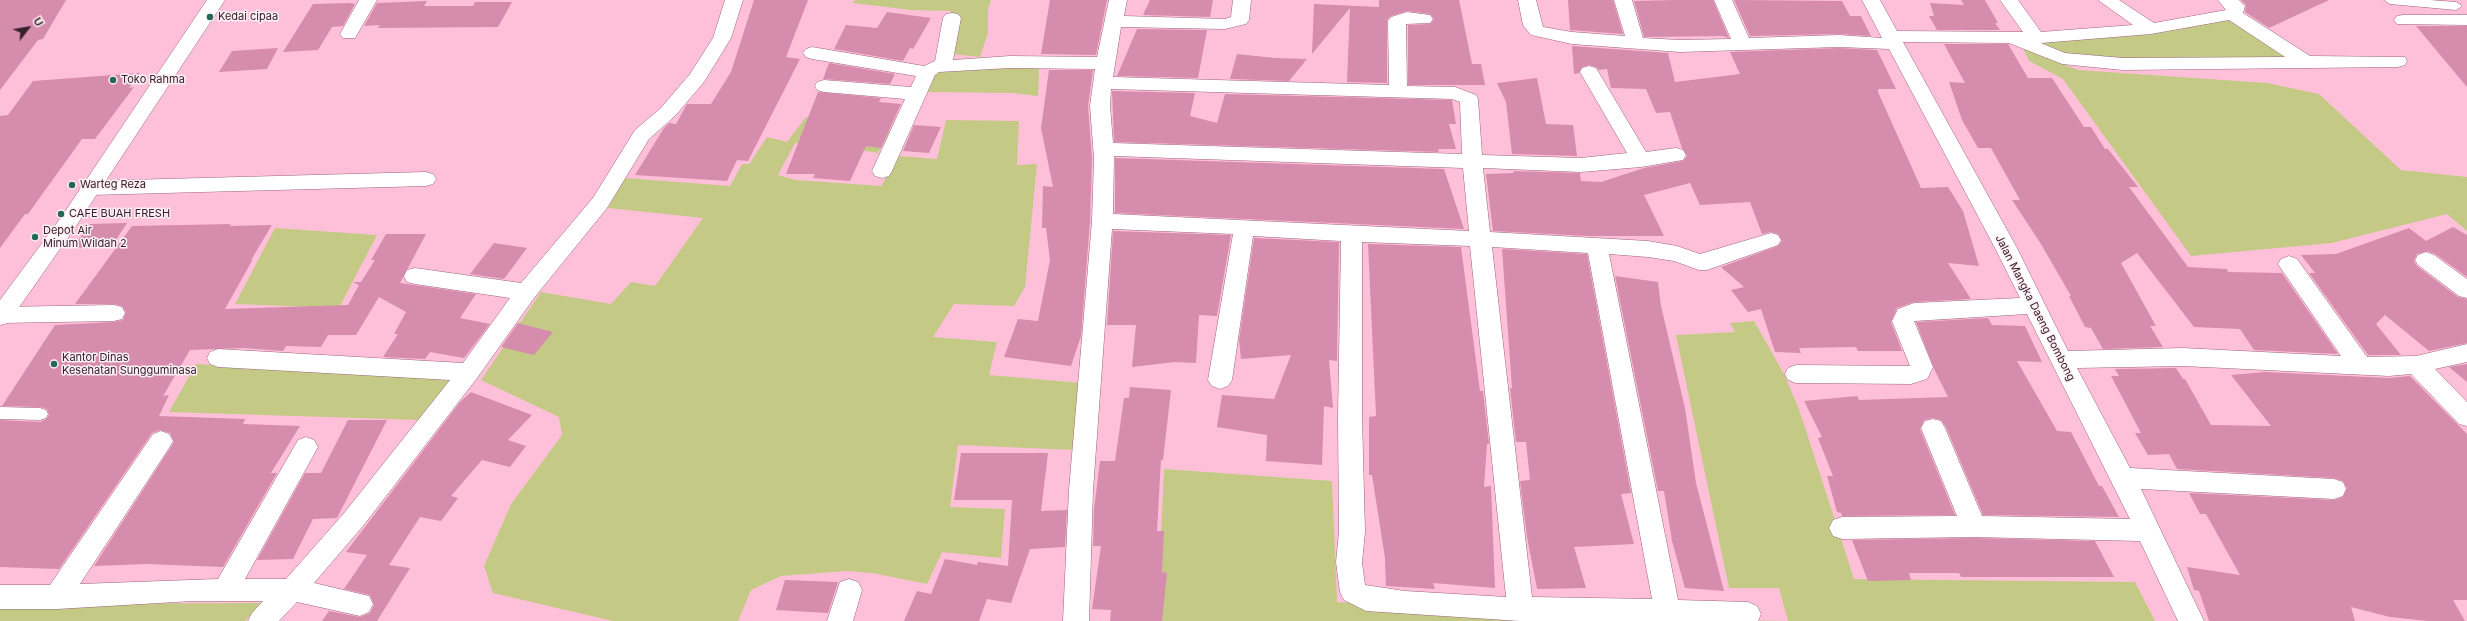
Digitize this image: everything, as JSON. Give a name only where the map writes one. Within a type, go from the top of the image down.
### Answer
[{"type":"street","points":[[0,316],[90,188],[216,0]]},
{"type":"street","points":[[349,34],[368,0]]},
{"type":"street","points":[[260,621],[292,590],[354,519],[469,372],[526,292],[600,203],[642,135],[676,104],[708,62],[722,38],[734,0]]},
{"type":"street","points":[[1076,621],[1081,490],[1098,300],[1102,221],[1103,149],[1100,106],[1104,73],[1118,0]]},
{"type":"street","points":[[1114,22],[1225,24],[1240,20],[1242,0]]},
{"type":"street","points":[[1527,0],[1532,25],[1537,31],[1572,38],[1636,44],[1698,46],[1839,41],[2015,39],[2151,30],[2230,7],[2308,63]]},
{"type":"street","points":[[1623,0],[1636,44]]},
{"type":"street","points":[[1723,0],[1742,44]]},
{"type":"street","name":"Jalan Mangka Daeng Bombong","points":[[1871,0],[2034,305],[2087,412],[2123,478],[2191,621]]},
{"type":"street","points":[[2009,0],[2036,38]]},
{"type":"street","points":[[2107,0],[2151,30]]},
{"type":"street","points":[[1398,92],[1397,21],[1407,17],[1424,19]]},
{"type":"street","points":[[882,171],[917,94],[935,68],[952,18]]},
{"type":"street","points":[[2404,20],[2467,20]]},
{"type":"street","points":[[2015,39],[2047,53],[2084,61],[2123,64],[2398,61]]},
{"type":"street","points":[[812,53],[935,68],[1010,62],[1104,73],[1398,92],[1455,93],[1469,99],[1472,162],[1520,609]]},
{"type":"street","points":[[1589,72],[1641,160]]},
{"type":"street","points":[[824,86],[917,94]]},
{"type":"street","points":[[1103,149],[1581,165],[1641,160],[1676,155]]},
{"type":"street","points":[[90,188],[426,179]]},
{"type":"street","points":[[1102,221],[1597,246],[1664,251],[1699,262],[1707,262],[1771,240]]},
{"type":"street","points":[[1220,380],[1244,228]]},
{"type":"street","points":[[1352,234],[1350,417],[1352,532],[1349,562],[1353,592],[1366,600],[1520,609],[1667,611],[1748,614]]},
{"type":"street","points":[[1597,246],[1667,611]]},
{"type":"street","points":[[2426,260],[2467,290]]},
{"type":"street","points":[[2289,264],[2360,365]]},
{"type":"street","points":[[415,276],[526,292]]},
{"type":"street","points":[[1796,374],[1911,375],[1919,373],[1922,367],[1903,321],[1906,315],[1914,311],[2034,305]]},
{"type":"street","points":[[0,316],[114,313]]},
{"type":"street","points":[[2061,360],[2183,358],[2360,365],[2416,365],[2467,353]]},
{"type":"street","points":[[218,358],[469,372]]},
{"type":"street","points":[[2416,365],[2467,416]]},
{"type":"street","points":[[1933,428],[1974,526]]},
{"type":"street","points":[[57,597],[161,441]]},
{"type":"street","points":[[225,590],[306,447]]},
{"type":"street","points":[[2123,478],[2334,489]]},
{"type":"street","points":[[1842,528],[1974,526],[2147,530]]},
{"type":"street","points":[[0,597],[57,597],[193,590],[292,590],[360,604]]},
{"type":"street","points":[[840,621],[850,590]]},
{"type":"lane","points":[[2383,0],[2456,6]]},
{"type":"lane","points":[[0,413],[40,414]]},
{"type":"green space","points":[[855,0],[991,0],[988,10],[988,33],[980,57],[943,53],[951,11],[911,10],[853,3]]},
{"type":"green space","points":[[2236,19],[2301,63],[2236,65],[2066,55],[2032,43],[2152,34]]},
{"type":"green space","points":[[2023,48],[2078,70],[2267,83],[2319,94],[2401,170],[2467,177],[2467,231],[2447,214],[2332,243],[2191,256],[2063,79],[2029,61]]},
{"type":"green space","points":[[1000,66],[1039,68],[1038,96],[1012,93],[928,92],[933,77],[944,69]]},
{"type":"green space","points":[[806,117],[890,131],[878,153],[837,146],[795,143],[778,175],[796,180],[881,186],[899,156],[937,159],[946,120],[1019,121],[1017,165],[1037,164],[1025,287],[1014,306],[954,304],[933,337],[997,342],[989,375],[1082,383],[1074,450],[958,445],[950,507],[1005,509],[1001,558],[942,552],[927,584],[872,573],[847,571],[781,576],[751,590],[738,621],[613,621],[493,593],[484,566],[511,504],[562,435],[559,417],[481,380],[541,292],[611,304],[631,282],[655,286],[703,218],[608,208],[625,178],[730,186],[742,164],[749,164],[767,137],[787,142]]},
{"type":"green space","points":[[275,228],[377,235],[339,308],[235,304]]},
{"type":"green space","points":[[1754,321],[1784,374],[1799,409],[1854,579],[2135,582],[2155,621],[1788,621],[1779,588],[1729,588],[1676,335],[1735,332],[1730,323]]},
{"type":"green space","points":[[196,364],[455,380],[420,420],[169,412]]},
{"type":"green space","points":[[1164,469],[1332,481],[1337,602],[1628,618],[1788,621],[1157,621]]},
{"type":"green space","points":[[262,603],[245,621],[0,621],[0,604]]},
{"type":"building","points":[[0,0],[66,0],[43,39],[38,40],[0,90]]},
{"type":"building","points":[[754,0],[808,0],[786,57],[800,59],[748,161],[737,160],[727,181],[635,175],[664,128],[669,123],[676,124],[687,104],[711,104],[731,72]]},
{"type":"building","points":[[1050,0],[1107,0],[1096,55],[1041,54]]},
{"type":"building","points":[[1150,0],[1213,0],[1210,17],[1143,15]]},
{"type":"building","points":[[1379,0],[1459,0],[1472,64],[1481,64],[1485,85],[1408,85],[1408,25],[1430,24],[1434,19],[1430,14],[1407,11],[1391,16],[1387,20],[1387,83],[1347,82],[1350,8],[1312,54],[1314,4],[1379,7]]},
{"type":"building","points":[[1568,0],[1613,0],[1623,34],[1570,30]]},
{"type":"building","points":[[1713,0],[1729,38],[1723,36],[1644,37],[1634,1]]},
{"type":"building","points":[[1734,0],[1842,1],[1850,16],[1861,16],[1871,36],[1839,34],[1750,36]]},
{"type":"building","points":[[1961,0],[1985,0],[1998,23],[1995,23],[2000,30],[1937,30],[1929,16],[1934,16],[1930,3],[1964,5]]},
{"type":"building","points":[[2241,0],[2329,0],[2269,28],[2245,12],[2246,5]]},
{"type":"building","points":[[427,1],[424,6],[473,6],[475,2],[512,2],[498,27],[378,28],[380,25],[364,26],[377,3]]},
{"type":"building","points":[[313,4],[355,4],[343,26],[332,27],[318,50],[283,52]]},
{"type":"building","points":[[887,12],[931,18],[913,49],[910,48],[903,61],[834,49],[846,25],[877,28]]},
{"type":"building","points":[[2416,26],[2467,26],[2467,87]]},
{"type":"building","points":[[1137,29],[1207,30],[1198,78],[1117,76]]},
{"type":"building","points":[[1944,44],[2008,44],[2028,78],[2052,78],[2084,127],[2091,127],[2105,149],[2108,149],[2138,187],[2129,187],[2188,267],[2227,269],[2228,272],[2282,273],[2338,354],[2254,350],[2240,329],[2194,327],[2137,253],[2121,263],[2156,326],[2150,326],[2163,347],[2103,349],[2091,328],[2085,327],[2069,296],[2071,296],[2041,244],[2012,200],[2020,200],[1991,148],[1978,148],[1962,120],[1949,82],[1965,83]]},
{"type":"building","points":[[1572,46],[1668,53],[1675,82],[1740,74],[1730,52],[1839,48],[1877,50],[1896,89],[1878,89],[1878,92],[1921,188],[1948,187],[1963,211],[1979,266],[1948,263],[1971,299],[1914,302],[1897,308],[1891,322],[1902,351],[1858,351],[1856,347],[1799,348],[1801,353],[1775,352],[1761,309],[1748,312],[1731,290],[1744,287],[1721,267],[1778,246],[1782,241],[1778,234],[1771,232],[1762,234],[1750,202],[1700,205],[1690,183],[1644,195],[1664,236],[1588,236],[1493,231],[1486,174],[1514,173],[1513,171],[1580,173],[1581,181],[1601,182],[1644,168],[1683,161],[1687,156],[1682,148],[1670,112],[1656,113],[1646,89],[1611,88],[1607,69],[1599,70],[1596,67],[1589,65],[1582,67],[1579,73],[1574,74]]},
{"type":"building","points":[[278,48],[267,69],[219,72],[232,51]]},
{"type":"building","points":[[1237,54],[1275,58],[1307,59],[1289,81],[1230,79]]},
{"type":"building","points":[[829,63],[895,74],[890,84],[823,79]]},
{"type":"building","points":[[1049,70],[1093,70],[1088,106],[1092,158],[1090,221],[1081,336],[1071,366],[1004,357],[1018,319],[1038,321],[1050,260],[1046,228],[1042,228],[1043,186],[1053,187],[1041,128]]},
{"type":"building","points":[[140,73],[129,88],[134,87],[95,139],[82,139],[28,214],[25,214],[0,248],[0,116],[8,115],[33,81]]},
{"type":"building","points":[[1537,78],[1546,124],[1573,125],[1577,156],[1512,154],[1506,102],[1497,83]]},
{"type":"building","points":[[1112,91],[1195,93],[1190,116],[1217,123],[1225,94],[1452,100],[1456,124],[1449,124],[1456,149],[1438,149],[1439,152],[1114,142]]},
{"type":"building","points":[[818,92],[881,98],[879,102],[901,104],[881,148],[866,146],[850,181],[813,178],[815,174],[786,174]]},
{"type":"building","points":[[914,125],[941,127],[929,153],[903,151]]},
{"type":"building","points":[[1115,158],[1444,169],[1464,229],[1115,213]]},
{"type":"building","points":[[127,223],[112,246],[73,248],[90,224]]},
{"type":"building","points":[[231,224],[229,226],[272,225],[251,260],[253,259],[225,309],[348,305],[359,285],[353,282],[361,282],[375,260],[371,260],[386,234],[426,234],[400,283],[476,294],[460,318],[490,324],[464,358],[430,352],[425,359],[383,357],[398,334],[394,334],[406,312],[379,297],[356,335],[328,335],[321,347],[286,346],[283,351],[243,348],[190,350],[163,396],[169,395],[159,416],[245,419],[243,424],[300,426],[271,473],[277,473],[223,567],[147,564],[94,566],[174,442],[170,433],[160,430],[152,433],[59,569],[0,567],[0,420],[40,422],[46,419],[49,415],[47,409],[40,407],[2,406],[55,325],[114,322],[123,320],[126,312],[122,306],[114,304],[75,304],[132,226]]},
{"type":"building","points":[[2453,227],[2467,235],[2467,277],[2435,254],[2427,251],[2417,254],[2414,261],[2417,266],[2458,297],[2467,299],[2467,343],[2429,351],[2385,315],[2376,324],[2401,355],[2368,355],[2309,273],[2315,273],[2301,255],[2336,254],[2409,228],[2426,241]]},
{"type":"building","points":[[1113,231],[1231,235],[1217,316],[1199,315],[1196,363],[1175,362],[1132,367],[1136,325],[1107,325]]},
{"type":"building","points":[[1254,238],[1339,242],[1337,361],[1329,360],[1333,408],[1324,406],[1322,465],[1266,461],[1267,435],[1217,427],[1222,395],[1274,399],[1291,355],[1241,359],[1239,340]]},
{"type":"building","points":[[494,243],[527,248],[504,279],[470,274]]},
{"type":"building","points":[[1368,244],[1461,247],[1480,391],[1483,391],[1489,444],[1487,444],[1484,487],[1491,486],[1495,588],[1433,583],[1435,589],[1386,586],[1385,558],[1372,475],[1369,475],[1369,417],[1376,416]]},
{"type":"building","points":[[1502,249],[1587,254],[1631,493],[1621,494],[1634,544],[1574,547],[1586,588],[1537,589],[1527,537],[1520,481],[1530,480],[1526,442],[1516,442],[1510,388],[1512,388]]},
{"type":"building","points":[[1615,276],[1658,282],[1661,306],[1685,408],[1696,483],[1724,591],[1685,588],[1672,541],[1664,491],[1658,491]]},
{"type":"building","points":[[1988,318],[1992,325],[2025,326],[2042,362],[2017,361],[2057,431],[2071,432],[2099,486],[2102,486],[2119,517],[1983,515],[1946,427],[1941,420],[1933,418],[1924,420],[1920,429],[1955,515],[1842,516],[1841,513],[1837,512],[1827,476],[1833,476],[1818,438],[1822,437],[1804,401],[1857,396],[1859,400],[1948,397],[1934,369],[1916,322]]},
{"type":"building","points":[[518,323],[553,332],[534,355],[501,347]]},
{"type":"building","points":[[2467,364],[2467,382],[2449,367]]},
{"type":"building","points":[[2176,368],[2183,379],[2185,379],[2211,425],[2271,426],[2231,375],[2265,372],[2389,378],[2410,376],[2467,434],[2467,600],[2453,600],[2465,621],[2428,621],[2390,617],[2351,607],[2355,621],[2209,621],[2199,591],[2194,590],[2187,567],[2240,575],[2206,514],[2200,514],[2189,493],[2334,500],[2343,497],[2347,488],[2343,481],[2334,478],[2177,469],[2169,454],[2148,455],[2135,433],[2141,433],[2111,376],[2119,376],[2115,369]]},
{"type":"building","points":[[1130,387],[1171,390],[1163,460],[1161,460],[1157,531],[1164,531],[1162,572],[1167,573],[1162,621],[1110,621],[1111,610],[1092,609],[1101,546],[1093,546],[1094,509],[1100,461],[1115,461],[1124,398],[1129,398]]},
{"type":"building","points":[[471,392],[532,415],[508,440],[526,446],[510,467],[482,460],[451,496],[458,498],[441,521],[420,517],[389,565],[410,568],[377,621],[322,621],[329,611],[360,617],[370,613],[374,605],[370,595],[344,589],[367,555],[346,552],[460,402]]},
{"type":"building","points":[[348,420],[387,420],[337,518],[313,519],[293,559],[257,560],[305,473],[321,473]]},
{"type":"building","points":[[961,453],[1048,453],[1041,511],[1067,510],[1065,547],[1030,549],[1011,603],[987,599],[979,621],[904,621],[917,591],[931,594],[945,559],[977,565],[978,562],[1008,566],[1012,500],[954,500]]},
{"type":"building","points":[[1974,538],[2095,541],[2114,577],[1961,577],[1959,573],[1909,573],[1911,580],[1868,581],[1852,540]]},
{"type":"building","points":[[785,580],[838,582],[828,613],[776,610]]},
{"type":"place","name":"Kedai cipaa","points":[[210,17]]},
{"type":"place","name":"Toko Rahma","points":[[113,80]]},
{"type":"place","name":"Warteg Reza","points":[[72,185]]},
{"type":"place","name":"CAFE BUAH FRESH","points":[[61,214]]},
{"type":"place","name":"Depot Air Minum Wildah 2","points":[[35,237]]},
{"type":"place","name":"Kantor Dinas Kesehatan Sungguminasa","points":[[54,364]]}]
